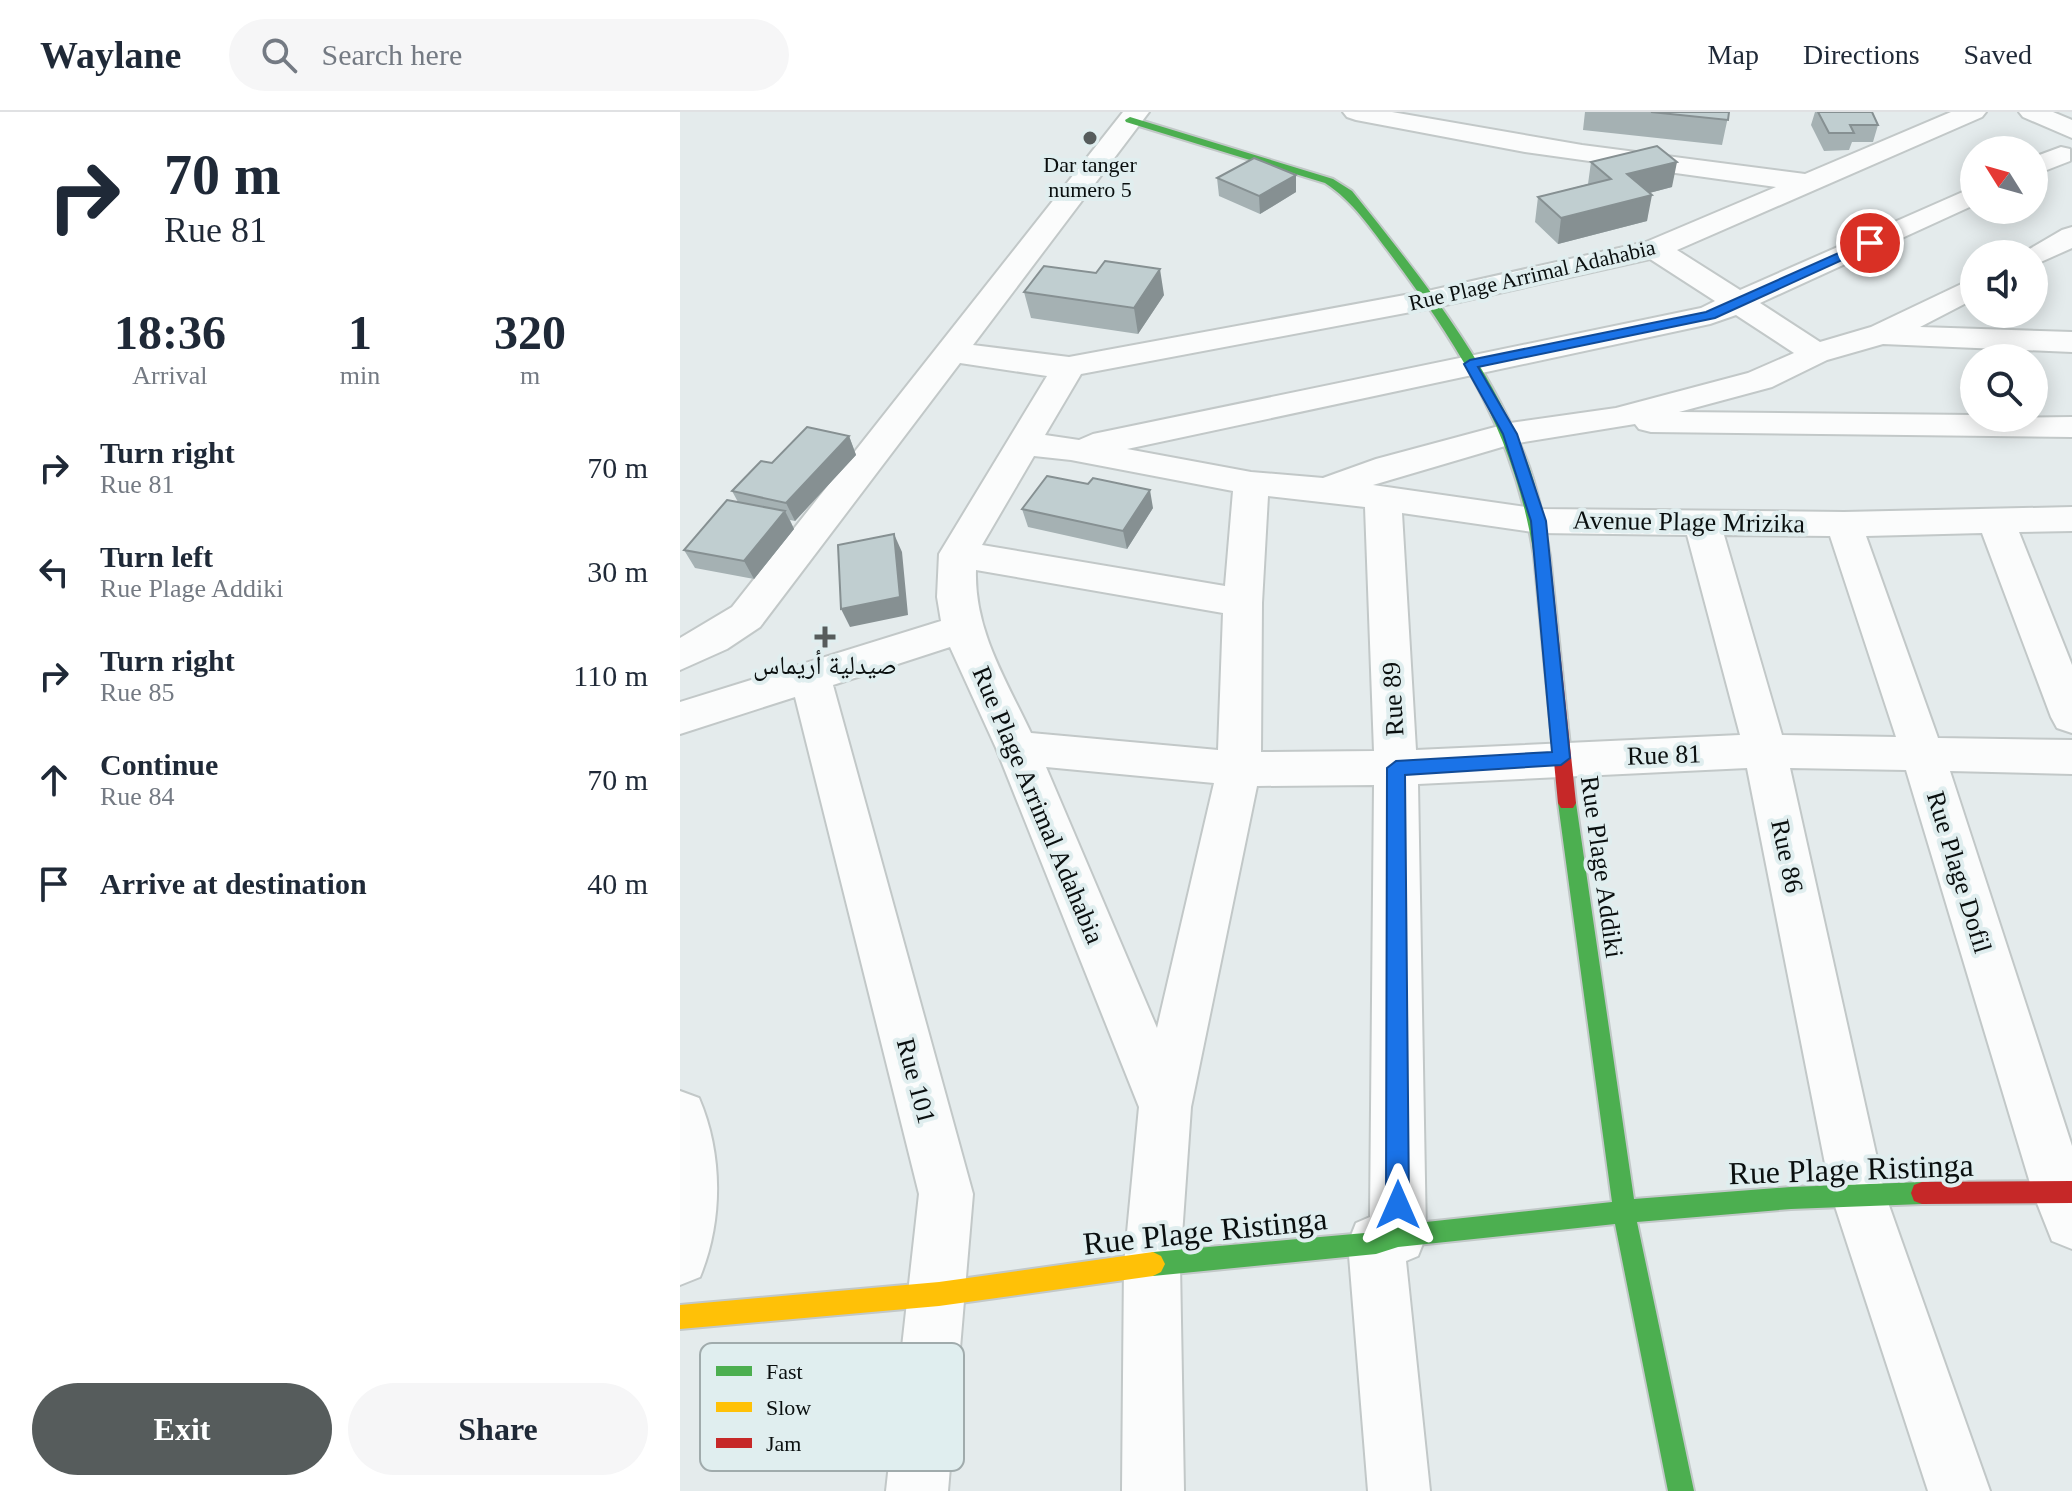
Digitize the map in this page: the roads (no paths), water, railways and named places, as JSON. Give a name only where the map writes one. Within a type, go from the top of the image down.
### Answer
[{"type":"street","points":[[1356,112],[1577,155],[1812,183]]},
{"type":"street","name":"Rue Plage Arrimal Adahabia","points":[[953,352],[1069,367],[1432,299],[1655,249],[1973,112]]},
{"type":"street","points":[[2032,112],[2072,130]]},
{"type":"street","points":[[680,655],[713,639],[746,617],[1133,116]]},
{"type":"street","name":"Rue Plage Addiki","points":[[1133,116],[1329,181],[1348,193],[1432,299],[1510,434],[1539,521],[1561,758],[1624,1211],[1681,1491]]},
{"type":"street","points":[[2048,161],[2061,155]]},
{"type":"street","points":[[1071,449],[1710,315],[1960,201]]},
{"type":"street","points":[[2048,249],[2072,236]]},
{"type":"street","points":[[1655,249],[1816,353]]},
{"type":"street","points":[[1326,490],[1388,467],[1510,434],[1617,418],[1760,380],[1816,353],[1882,334],[1960,294]]},
{"type":"street","points":[[1882,334],[2072,342]]},
{"type":"street","name":"Rue Plage Arrimal Adahabia","points":[[1069,367],[958,554],[956,597],[962,629],[1017,748],[1165,1107],[1152,1264],[1153,1491]]},
{"type":"street","points":[[1617,418],[1660,424],[2072,427]]},
{"type":"street","name":"Avenue Plage Mrizika","points":[[1024,444],[1071,449],[1251,483],[1326,490],[1539,521],[1844,524],[2072,519]]},
{"type":"street","points":[[1165,1107],[1239,769],[1243,603],[1251,483]]},
{"type":"street","name":"Rue 89","points":[[1383,498],[1396,768],[1387,1239],[1399,1491]]},
{"type":"street","points":[[1995,519],[2072,717]]},
{"type":"street","name":"Rue 86","points":[[1702,521],[1765,751],[1858,1194],[1959,1491]]},
{"type":"street","name":"Rue Plage Dofil","points":[[1844,524],[1922,752],[2068,1202]]},
{"type":"street","points":[[958,554],[1243,603]]},
{"type":"street","points":[[680,718],[962,629]]},
{"type":"street","name":"Rue 101","points":[[811,678],[946,1194],[934,1343]]},
{"type":"street","name":"Rue 81","points":[[1017,748],[1239,769],[1396,768],[1765,751],[2072,757]]},
{"type":"street","points":[[680,1116],[686,1191],[680,1257]]},
{"type":"street","name":"Rue Plage Ristinga","points":[[680,1317],[939,1294],[1152,1264],[1624,1211],[1858,1194],[2068,1202]]},
{"type":"street","name":"Rue 101","points":[[917,1491],[919,1471]]},
{"type":"place","name":"Dar tanger numero 5","points":[[1090,138]]},
{"type":"place","name":"صيدلية أريماس","points":[[825,637]]}]
